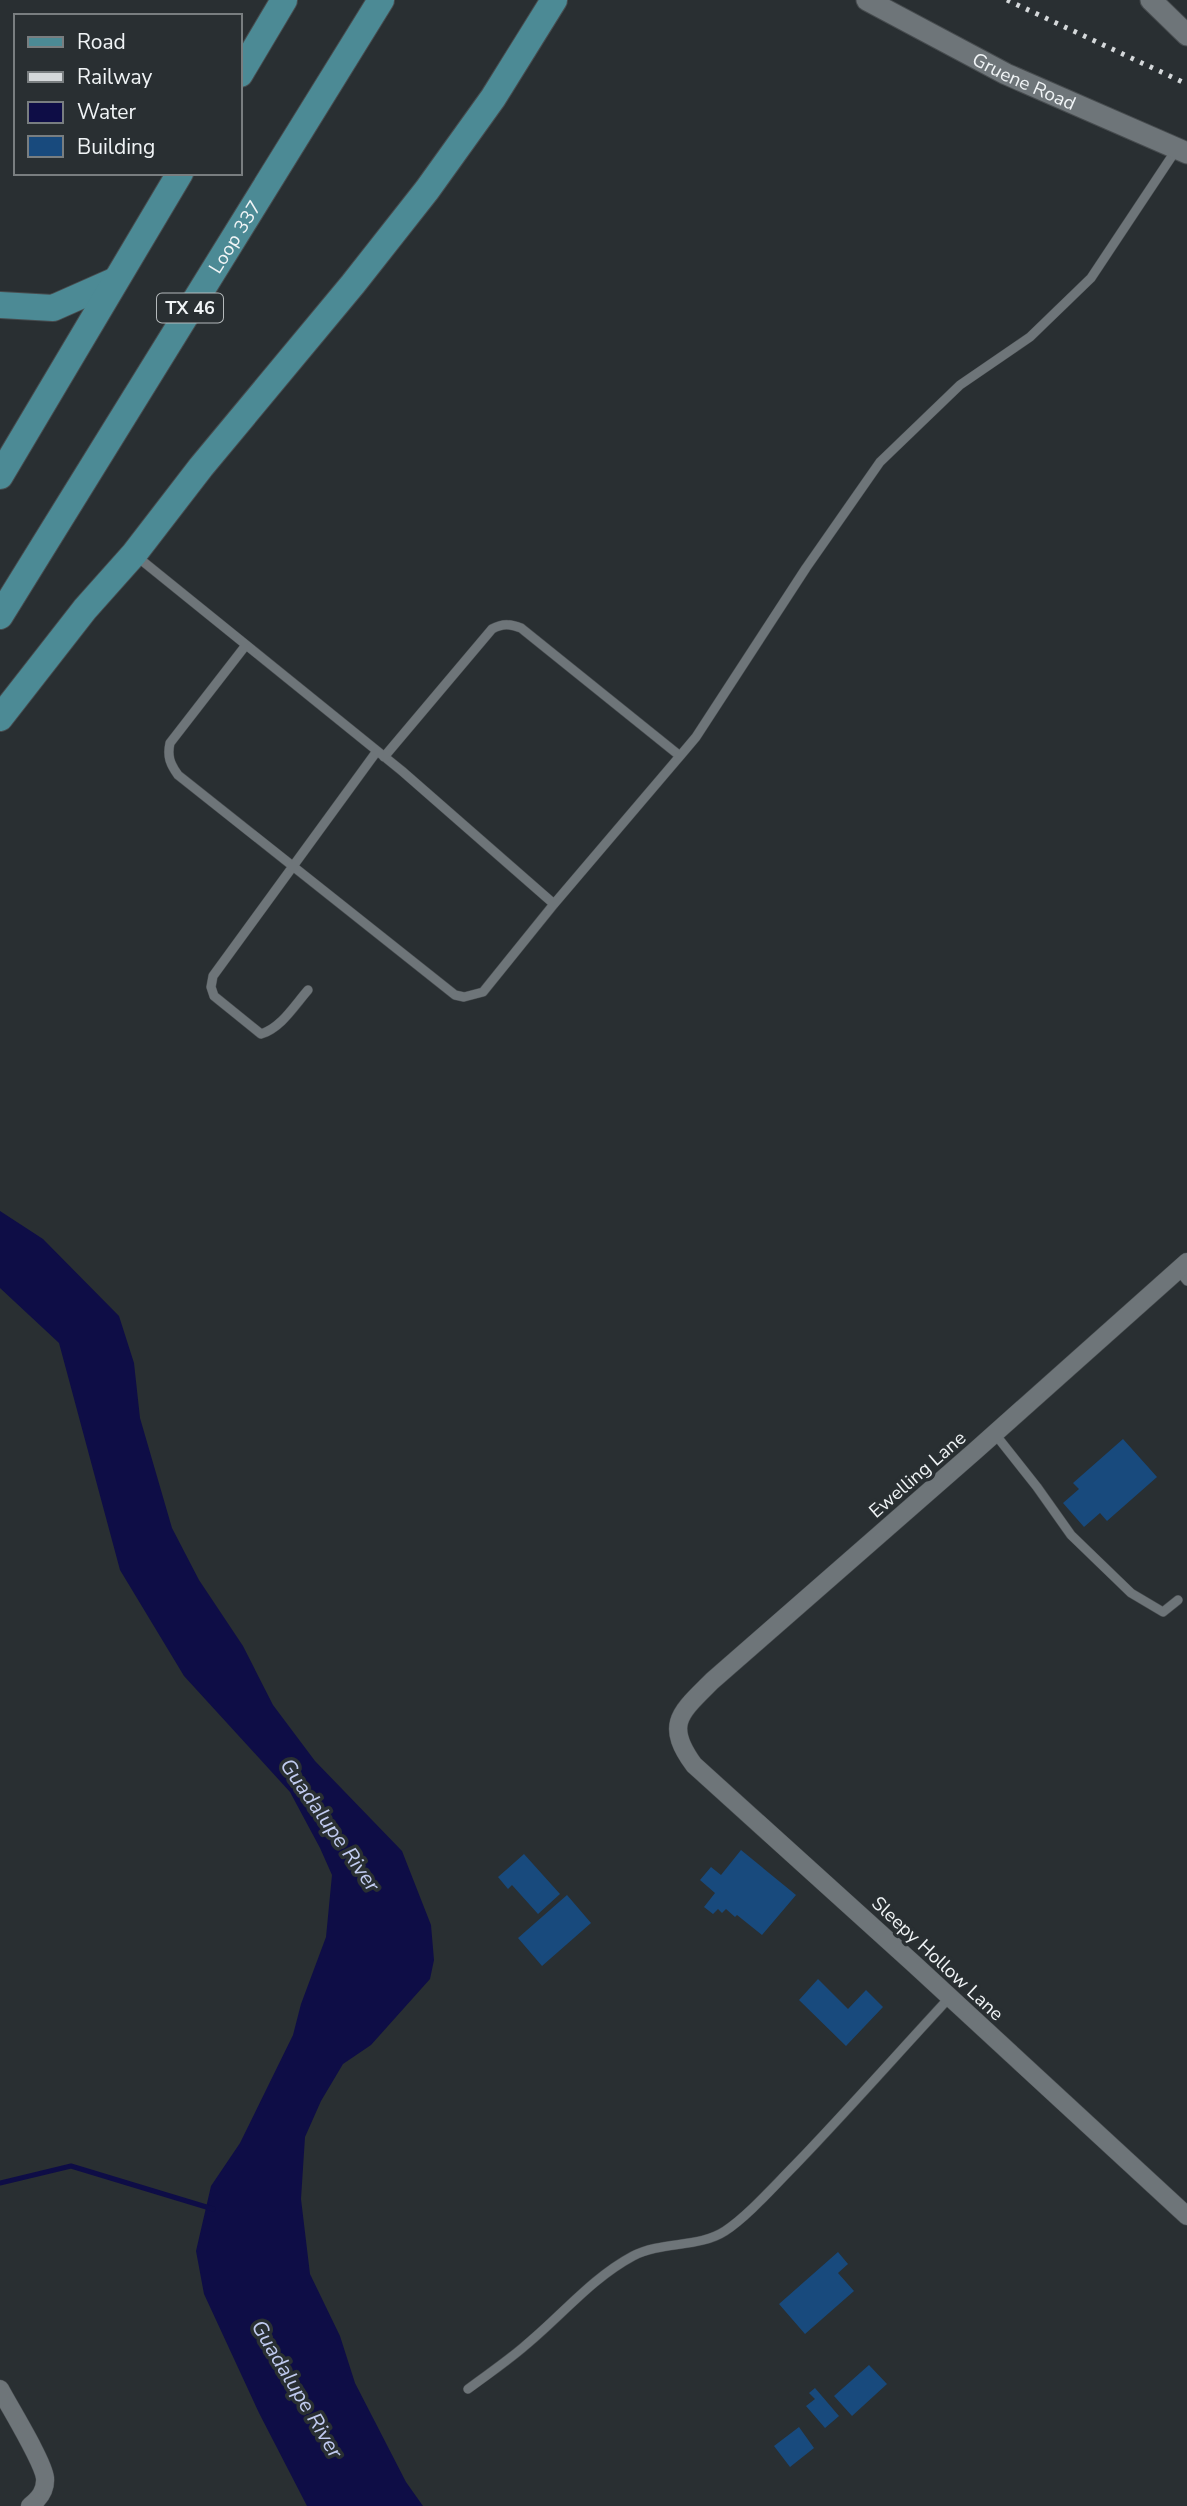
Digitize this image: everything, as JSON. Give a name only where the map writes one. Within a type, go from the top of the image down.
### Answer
[{"type":"main road","points":[[242,71],[284,0]]},
{"type":"main road","name":"Loop 337","points":[[0,616],[381,0]]},
{"type":"main road","points":[[0,718],[85,609],[134,554],[201,467],[353,284],[426,190],[493,98],[554,0]]},
{"type":"main road","points":[[0,476],[179,175]]},
{"type":"main road","points":[[0,305],[53,308],[114,281]]},
{"type":"street","name":"Gruene Road","points":[[867,0],[1006,74],[1182,151]]},
{"type":"street","points":[[1151,0],[1187,35]]},
{"type":"street","name":"Ewelling Lane","points":[[678,1721],[712,1681],[1184,1271]]},
{"type":"street","name":"Sleepy Hollow Lane","points":[[678,1721],[677,1734],[681,1747],[694,1765],[1187,2216]]},
{"type":"street","points":[[0,2389],[44,2472],[44,2490],[40,2498],[30,2506]]},
{"type":"lane","points":[[246,645],[170,743],[169,758],[178,775],[456,995],[464,997],[484,992],[554,904],[696,737],[806,568],[880,462],[960,386],[1030,337],[1074,296],[1091,278],[1182,151]]},
{"type":"lane","points":[[134,554],[381,754],[554,904]]},
{"type":"lane","points":[[308,990],[278,1026],[261,1034],[214,996],[211,987],[213,976],[294,865],[381,754],[492,629],[501,624],[522,628],[680,756]]},
{"type":"lane","points":[[995,1434],[1071,1535],[1131,1592],[1163,1612],[1178,1600]]},
{"type":"lane","points":[[468,2389],[528,2344],[570,2302],[610,2270],[637,2254],[711,2238],[726,2230],[771,2189],[826,2132],[950,1997]]},
{"type":"water","name":"Guadalupe River","points":[[0,1211],[43,1239],[119,1316],[134,1363],[140,1418],[172,1528],[199,1580],[243,1646],[273,1705],[315,1761],[402,1851],[431,1925],[434,1960],[430,1979],[371,2045],[343,2064],[321,2101],[305,2137],[301,2199],[310,2274],[340,2336],[355,2383],[406,2482],[423,2506],[307,2506],[259,2413],[204,2294],[196,2251],[211,2186],[240,2143],[293,2035],[301,2004],[326,1937],[332,1875],[290,1792],[184,1676],[120,1570],[59,1343],[0,1288]]},
{"type":"building","points":[[1123,1439],[1157,1477],[1107,1521],[1100,1513],[1084,1527],[1063,1503],[1079,1489],[1073,1483]]},
{"type":"building","points":[[741,1850],[796,1895],[762,1935],[726,1909],[722,1913],[718,1909],[713,1914],[704,1907],[715,1893],[700,1880],[711,1867],[721,1875]]},
{"type":"building","points":[[524,1854],[560,1894],[538,1914],[512,1885],[508,1889],[498,1877]]},
{"type":"building","points":[[567,1895],[591,1923],[542,1966],[518,1938]]},
{"type":"building","points":[[818,1979],[848,2009],[866,1990],[883,2007],[846,2046],[799,2000]]},
{"type":"building","points":[[838,2252],[848,2264],[838,2273],[854,2291],[805,2334],[779,2304]]},
{"type":"building","points":[[869,2365],[887,2384],[852,2416],[834,2396]]},
{"type":"building","points":[[815,2388],[839,2416],[825,2428],[806,2406],[815,2399],[809,2393]]},
{"type":"building","points":[[799,2427],[814,2448],[790,2467],[774,2446]]},
{"type":"waterway","points":[[0,2183],[71,2166],[213,2209]]},
{"type":"railway","points":[[1007,0],[1187,84]]}]
